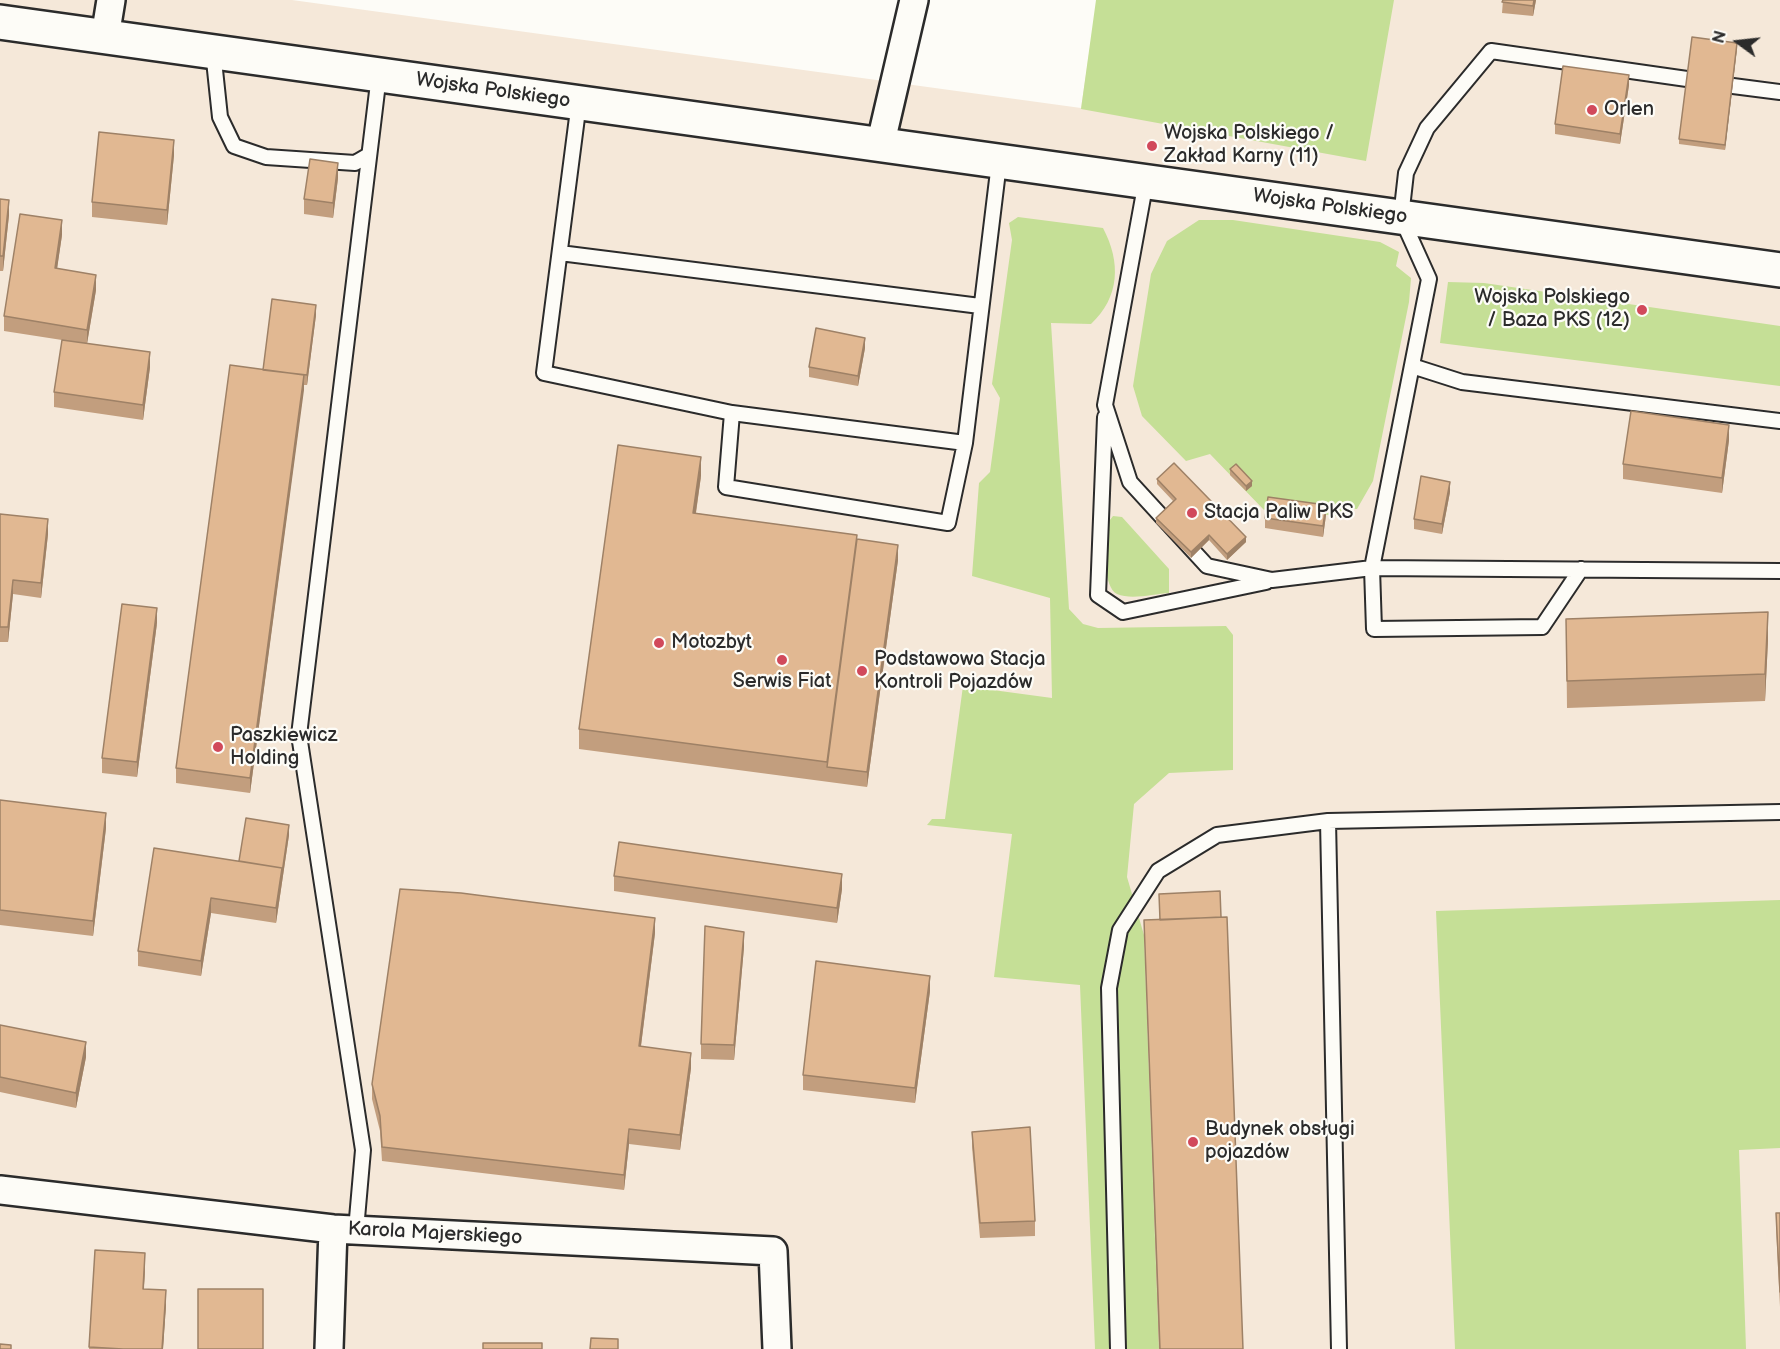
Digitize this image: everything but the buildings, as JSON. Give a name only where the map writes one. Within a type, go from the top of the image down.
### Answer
[{"type":"street","points":[[105,37],[111,0]]},
{"type":"street","points":[[880,146],[914,0]]},
{"type":"street","name":"Wojska Polskiego","points":[[0,22],[1780,270]]},
{"type":"street","name":"Karola Majerskiego","points":[[0,1190],[344,1229],[773,1251],[777,1349]]},
{"type":"street","points":[[329,1349],[344,1229]]},
{"type":"lane","points":[[213,51],[220,117],[234,146],[266,157],[355,163],[367,156]]},
{"type":"lane","points":[[1581,569],[1542,627],[1374,629],[1372,568],[1429,279],[1401,217],[1407,173],[1427,128],[1491,51],[1687,79]]},
{"type":"lane","points":[[344,1229],[363,1150],[299,735],[378,75]]},
{"type":"lane","points":[[1733,86],[1780,93]]},
{"type":"lane","points":[[579,102],[544,373],[732,413],[965,443]]},
{"type":"lane","points":[[732,413],[726,487],[948,524],[965,443],[999,163]]},
{"type":"lane","points":[[1147,180],[1106,405],[1098,595],[1123,612],[1272,580],[1372,568],[1780,571]]},
{"type":"lane","points":[[560,253],[980,306]]},
{"type":"lane","points":[[1413,366],[1462,382],[1780,421]]},
{"type":"lane","points":[[1106,405],[1130,482],[1207,566],[1272,580]]},
{"type":"lane","points":[[1118,1349],[1109,988],[1120,930],[1158,871],[1217,835],[1328,821],[1780,812]]},
{"type":"lane","points":[[1328,821],[1339,1349]]},
{"type":"shaded area","points":[[0,0],[292,0],[1081,108],[1097,0],[1780,0],[1780,1349],[0,1349]]},
{"type":"green space","points":[[1096,0],[1394,0],[1366,161],[1081,109]]},
{"type":"green space","points":[[1018,217],[1103,228],[1109,241],[1115,266],[1115,279],[1108,302],[1091,324],[1051,323],[1069,609],[1083,624],[1098,628],[1226,626],[1233,635],[1233,770],[1169,773],[1134,804],[1127,877],[1144,935],[1159,1349],[1095,1349],[1080,985],[994,977],[1012,834],[927,825],[932,819],[945,819],[963,686],[1052,698],[1050,598],[972,576],[979,483],[990,472],[1000,398],[992,384],[1012,240],[1009,223]]},
{"type":"green space","points":[[1199,220],[1233,220],[1380,242],[1399,252],[1396,266],[1411,278],[1409,302],[1373,481],[1357,509],[1345,509],[1343,517],[1268,507],[1264,510],[1210,454],[1186,461],[1142,416],[1133,386],[1151,274],[1167,241]]},
{"type":"green space","points":[[1448,282],[1484,283],[1780,326],[1780,386],[1440,343]]},
{"type":"green space","points":[[1113,516],[1122,517],[1169,569],[1169,593],[1129,597],[1117,594],[1113,590],[1109,584],[1105,566],[1104,532]]},
{"type":"green space","points":[[1780,900],[1780,1148],[1739,1150],[1746,1349],[1455,1349],[1436,911]]},
{"type":"place","name":"Orlen","points":[[1592,110]]},
{"type":"place","name":"Wojska Polskiego / Zakład Karny (11)","points":[[1152,146]]},
{"type":"place","name":"Wojska Polskiego / Baza PKS (12)","points":[[1642,310]]},
{"type":"place","name":"Stacja Paliw PKS","points":[[1192,513]]},
{"type":"place","name":"Motozbyt","points":[[659,643]]},
{"type":"place","name":"Serwis Fiat","points":[[782,660]]},
{"type":"place","name":"Podstawowa Stacja Kontroli Pojazdów","points":[[862,671]]},
{"type":"place","name":"Paszkiewicz Holding","points":[[218,747]]},
{"type":"place","name":"Budynek obsługi pojazdów","points":[[1193,1142]]}]
